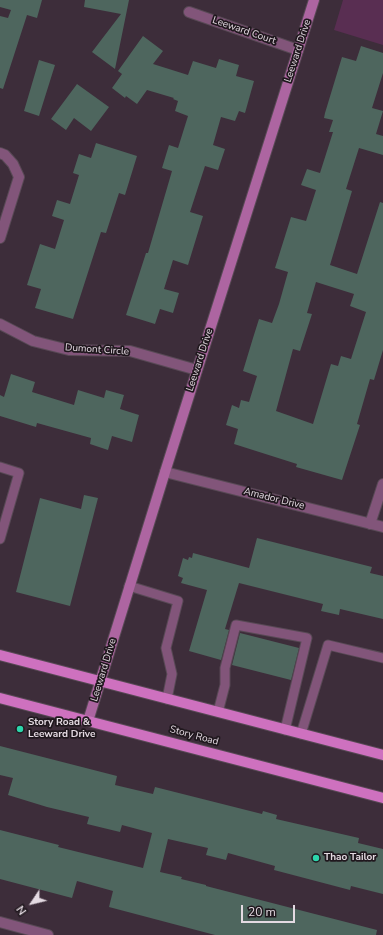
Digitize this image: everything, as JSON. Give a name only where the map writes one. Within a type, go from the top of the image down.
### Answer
[{"type":"main road","points":[[0,655],[383,756]]},
{"type":"main road","name":"Story Road","points":[[0,698],[383,798]]},
{"type":"street","name":"Leeward Drive","points":[[88,721],[129,586],[314,0]]},
{"type":"street","name":"Leeward Court","points":[[189,12],[298,50]]},
{"type":"street","points":[[0,153],[5,155],[13,164],[19,176],[0,238]]},
{"type":"street","name":"Dumont Circle","points":[[0,324],[33,341],[69,350],[130,351],[197,370]]},
{"type":"street","name":"Amador Drive","points":[[165,472],[383,527]]},
{"type":"street","points":[[370,524],[383,484]]},
{"type":"street","points":[[0,922],[48,935]]},
{"type":"lane","points":[[0,467],[19,473],[0,539]]},
{"type":"lane","points":[[129,586],[178,601],[166,648],[172,674],[167,699]]},
{"type":"lane","points":[[218,712],[225,686],[225,668],[236,625],[307,638],[285,730]]},
{"type":"lane","points":[[301,734],[328,645],[383,658]]},
{"type":"shaded area","points":[[343,0],[383,0],[383,45],[334,30]]},
{"type":"building","points":[[0,0],[42,0],[37,18],[27,15],[3,89],[0,88],[0,16],[8,18],[11,10],[0,7]]},
{"type":"building","points":[[85,0],[129,0],[115,69],[92,52],[121,14],[84,7]]},
{"type":"building","points":[[143,36],[163,51],[153,64],[188,75],[193,61],[216,68],[219,59],[239,65],[236,76],[254,81],[245,113],[239,111],[235,121],[221,117],[213,145],[225,149],[218,170],[205,166],[190,212],[203,216],[188,265],[173,260],[164,289],[179,293],[173,313],[160,309],[155,324],[126,315],[146,253],[148,253],[172,171],[162,168],[169,145],[178,148],[188,116],[175,111],[178,101],[173,99],[174,98],[147,90],[137,104],[126,96],[125,98],[112,88],[122,74],[118,71]]},
{"type":"building","points":[[361,46],[383,53],[383,73],[372,108],[383,111],[376,134],[383,136],[383,155],[359,148],[346,189],[352,191],[330,265],[357,274],[380,202],[383,203],[383,350],[374,380],[370,379],[357,424],[360,425],[342,480],[296,467],[297,464],[234,444],[238,429],[226,425],[232,405],[239,408],[241,400],[249,402],[257,376],[243,371],[259,319],[272,323],[279,304],[288,272],[275,268],[291,217],[306,221],[316,190],[301,185],[307,169],[320,173],[333,132],[329,132],[333,120],[324,118],[342,57],[356,61]],"holes":[[[316,282],[354,294],[350,306],[366,312],[351,359],[341,356],[338,366],[331,364],[313,424],[276,411],[293,349],[300,351],[312,314],[307,313]]]},
{"type":"building","points":[[39,60],[55,65],[39,116],[24,111]]},
{"type":"building","points":[[77,84],[109,107],[91,131],[74,118],[66,130],[51,119]]},
{"type":"building","points":[[96,143],[137,156],[125,195],[119,193],[106,233],[101,232],[73,319],[35,308],[41,289],[27,285],[40,244],[55,249],[64,220],[52,216],[57,200],[70,204],[79,175],[73,173],[79,154],[91,158]]},
{"type":"building","points":[[11,374],[35,382],[32,392],[74,405],[78,390],[104,398],[106,390],[124,395],[120,409],[139,415],[132,442],[112,436],[108,450],[90,444],[91,438],[37,423],[36,427],[0,416],[0,395],[4,397]]},
{"type":"building","points":[[84,495],[98,498],[70,606],[16,592],[40,498],[81,509]]},
{"type":"building","points":[[257,538],[372,567],[370,573],[383,576],[383,619],[340,609],[339,615],[321,611],[323,604],[239,583],[225,629],[229,630],[221,660],[189,651],[207,590],[181,583],[183,578],[178,576],[183,558],[188,560],[189,557],[192,558],[193,553],[249,568]]},
{"type":"building","points":[[240,633],[299,648],[291,680],[232,665]]},
{"type":"building","points":[[0,746],[117,776],[115,785],[153,794],[155,787],[262,814],[263,811],[277,815],[276,819],[359,838],[358,843],[383,849],[383,894],[351,886],[350,890],[274,870],[275,866],[228,853],[226,860],[206,855],[208,848],[168,839],[160,872],[182,877],[181,879],[206,886],[377,930],[376,935],[215,935],[109,907],[113,891],[77,881],[72,898],[0,879],[0,830],[59,845],[58,847],[143,868],[152,833],[122,825],[120,832],[87,824],[89,817],[47,807],[8,795],[13,778],[0,775]]},
{"type":"place","name":"Story Road & Leeward Drive","points":[[20,729]]},
{"type":"place","name":"Thao Tailor","points":[[316,858]]}]
